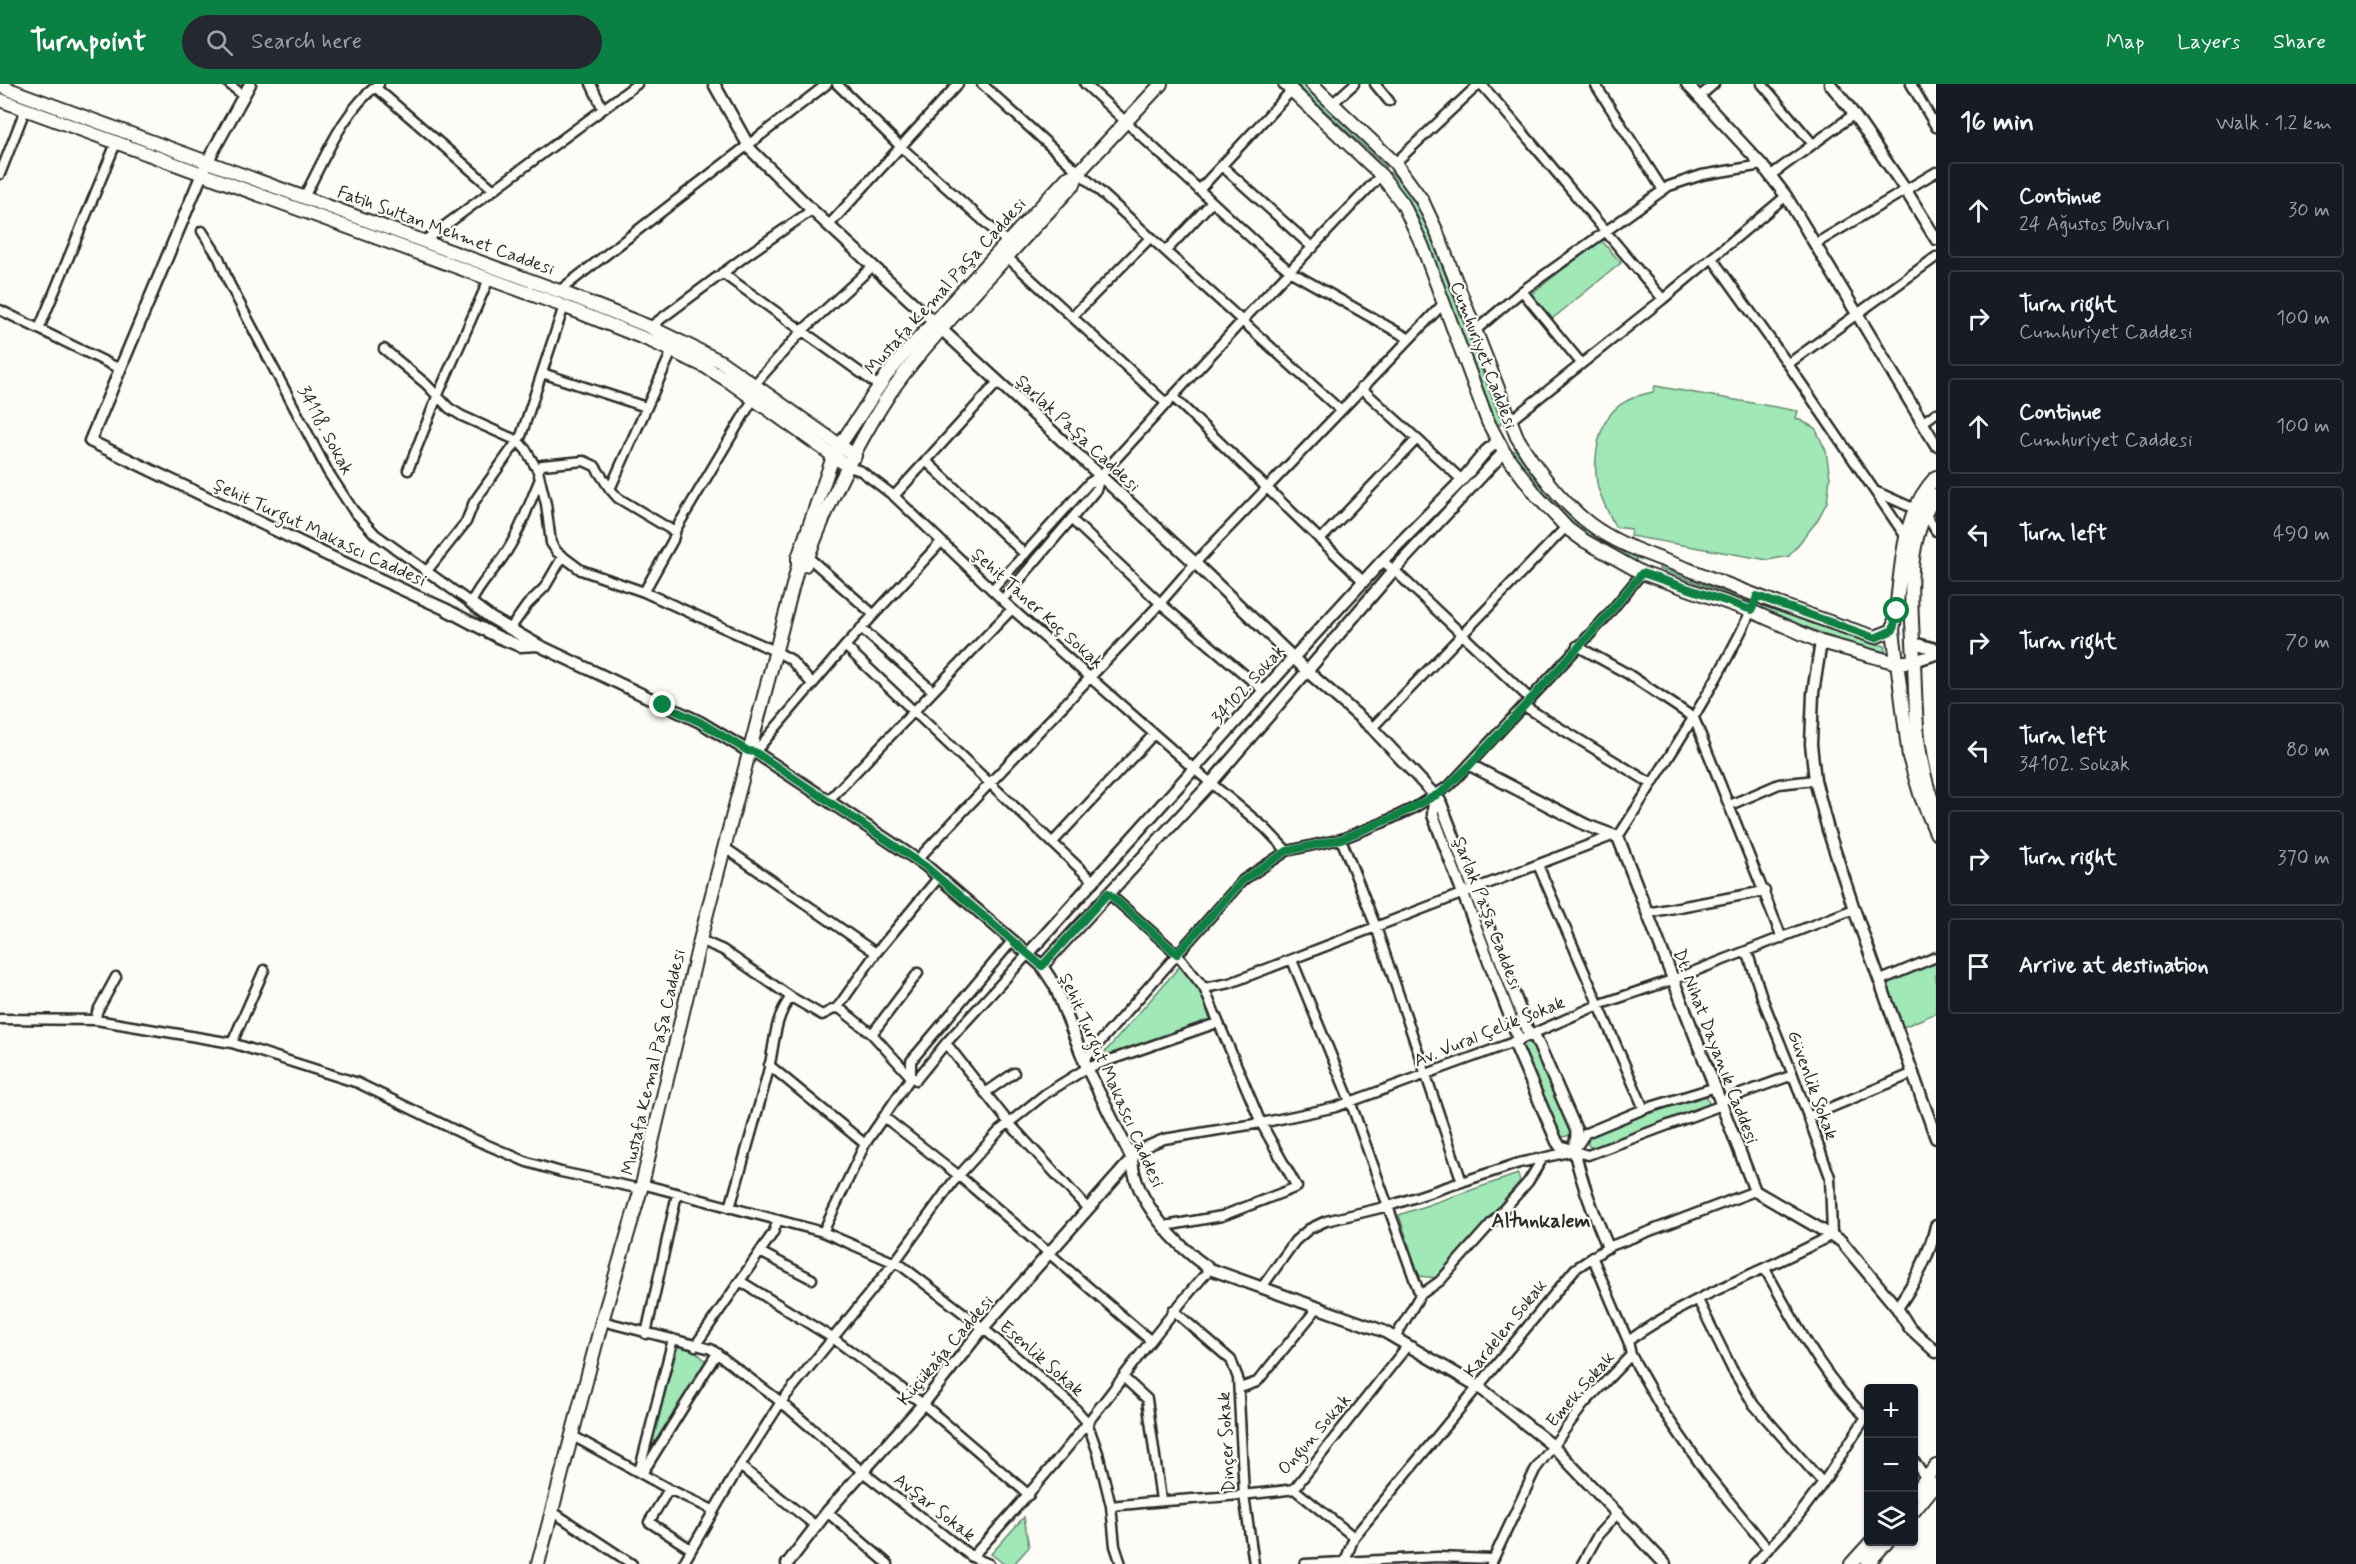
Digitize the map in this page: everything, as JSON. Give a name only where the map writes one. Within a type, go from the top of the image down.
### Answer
[{"type":"main road","name":"Mustafa Kemal Paşa Caddesi","points":[[798,566],[805,565],[817,532],[855,464],[891,392],[937,326],[1007,242],[1067,178],[1078,173],[1161,84]]},
{"type":"main road","name":"Cumhuriyet Caddesi","points":[[1312,84],[1395,163],[1416,189],[1429,212],[1513,426],[1546,478],[1578,514],[1597,529],[1649,554],[1757,596],[1913,643]]},
{"type":"main road","name":"Fatih Sultan Mehmet Caddesi","points":[[0,87],[420,254],[564,306],[672,351],[704,366],[837,449]]},
{"type":"main road","name":"Cumhuriyet Caddesi","points":[[1289,87],[1382,175],[1408,213],[1488,422],[1501,446],[1537,496],[1566,527],[1591,545],[1642,573],[1752,610],[1821,642],[1897,663]]},
{"type":"main road","name":"Fatih Sultan Mehmet Caddesi","points":[[0,100],[116,143],[304,197],[650,327],[708,354],[754,385],[855,464]]},
{"type":"main road","points":[[1382,175],[1395,163]]},
{"type":"main road","name":"Mustafa Kemal Paşa Caddesi","points":[[538,1564],[602,1320],[642,1187],[700,940],[752,752],[775,651],[798,566],[798,558],[837,449],[879,386],[905,353],[937,326],[1007,257],[1074,184],[1078,173]]},
{"type":"main road","points":[[1501,446],[1513,426]]},
{"type":"main road","points":[[1936,477],[1925,490],[1910,582],[1918,746],[1924,777],[1936,810]]},
{"type":"main road","points":[[1936,495],[1920,511],[1906,537],[1887,635],[1897,663],[1909,757],[1921,797],[1936,833]]},
{"type":"main road","points":[[1642,573],[1649,554]]},
{"type":"main road","points":[[1752,610],[1757,596]]},
{"type":"main road","points":[[1897,663],[1914,661]]},
{"type":"main road","points":[[1918,1504],[1931,1481],[1936,1466]]},
{"type":"main road","points":[[1915,1492],[1931,1481]]},
{"type":"main road","points":[[1851,1564],[1867,1546]]},
{"type":"main road","points":[[1867,1564],[1883,1546]]},
{"type":"street","points":[[229,84],[244,96]]},
{"type":"street","points":[[0,310],[120,369],[205,167],[250,84]]},
{"type":"street","points":[[591,84],[603,109]]},
{"type":"street","points":[[420,254],[424,241],[637,84]]},
{"type":"street","name":"Şarlak Paşa Caddesi","points":[[714,84],[748,146],[812,210],[1101,475],[1308,672],[1372,729],[1444,808],[1473,890],[1532,1035],[1576,1130],[1578,1137],[1574,1151],[1591,1206],[1608,1247]]},
{"type":"street","points":[[559,291],[827,84]]},
{"type":"street","points":[[837,84],[901,147],[1007,242]]},
{"type":"street","points":[[829,225],[958,84]]},
{"type":"street","points":[[982,84],[1340,410]]},
{"type":"street","points":[[1085,84],[1290,272],[1408,338]]},
{"type":"street","points":[[1333,103],[1354,84]]},
{"type":"street","points":[[1375,84],[1389,101]]},
{"type":"street","points":[[1395,163],[1480,84],[1663,299]]},
{"type":"street","points":[[1595,84],[1663,190]]},
{"type":"street","points":[[1687,84],[1771,175],[1786,196],[1936,445]]},
{"type":"street","points":[[1699,97],[1714,84]]},
{"type":"street","points":[[1762,84],[1812,143]]},
{"type":"street","points":[[1830,84],[1905,189],[1936,239]]},
{"type":"street","points":[[1911,84],[1936,127]]},
{"type":"street","points":[[304,197],[356,105],[377,86],[494,190]]},
{"type":"street","points":[[1199,190],[1289,87]]},
{"type":"street","points":[[0,174],[25,110]]},
{"type":"street","points":[[1771,175],[1853,115]]},
{"type":"street","points":[[39,329],[116,143]]},
{"type":"street","points":[[1476,330],[1522,291],[1663,190],[1702,175],[1762,165]]},
{"type":"street","points":[[1222,166],[1313,248]]},
{"type":"street","points":[[1815,244],[1936,172]]},
{"type":"street","points":[[993,590],[1089,483],[1101,475],[1242,321],[1382,175]]},
{"type":"street","points":[[1513,426],[1581,363],[1663,299],[1786,196]]},
{"type":"street","points":[[1166,251],[1212,202]]},
{"type":"street","points":[[650,327],[812,210]]},
{"type":"street","name":"34118. Sokak","points":[[202,231],[219,258],[229,283],[340,492],[353,510],[375,534],[471,603]]},
{"type":"street","points":[[1072,317],[1150,237]]},
{"type":"street","points":[[1007,257],[1072,317],[1170,400],[1364,582]]},
{"type":"street","points":[[1788,364],[1936,257]]},
{"type":"street","points":[[1712,258],[1788,364],[1906,537]]},
{"type":"street","points":[[754,385],[802,331],[873,266]]},
{"type":"street","points":[[722,273],[879,386]]},
{"type":"street","points":[[408,470],[437,397],[489,279]]},
{"type":"street","points":[[1522,291],[1581,363]]},
{"type":"street","points":[[917,860],[1195,563],[1444,303]]},
{"type":"street","points":[[426,572],[466,522],[474,502],[518,441],[564,306]]},
{"type":"street","points":[[384,349],[426,384],[437,397],[462,416],[518,441],[526,450],[538,471],[546,504],[551,543],[562,556],[581,570],[644,592],[775,651],[790,659],[812,684]]},
{"type":"street","points":[[610,489],[672,351]]},
{"type":"street","name":"Şehit Turgut Makascı Caddesi","points":[[120,369],[90,441],[445,609],[498,637],[520,646],[538,645]]},
{"type":"street","points":[[542,373],[646,407]]},
{"type":"street","points":[[894,496],[998,382]]},
{"type":"street","points":[[1361,388],[1462,480]]},
{"type":"street","points":[[644,592],[675,532],[754,398]]},
{"type":"street","points":[[1922,423],[1936,413]]},
{"type":"street","points":[[1320,540],[1417,439]]},
{"type":"street","name":"34102. Sokak","points":[[1028,954],[1382,561],[1462,480],[1486,451],[1501,446]]},
{"type":"street","name":"34102. Sokak","points":[[1042,966],[1211,783],[1501,446]]},
{"type":"street","points":[[538,471],[542,465],[584,461],[595,466],[618,498],[675,532]]},
{"type":"street","points":[[926,461],[1025,554]]},
{"type":"street","name":"Şehit Taner Koç Sokak","points":[[855,464],[894,496],[1012,609],[1194,769],[1265,828],[1287,851]]},
{"type":"street","points":[[1002,599],[1096,490],[1101,475]]},
{"type":"street","points":[[471,603],[478,587],[504,556],[539,481]]},
{"type":"street","points":[[1877,492],[1920,511],[1936,531]]},
{"type":"street","points":[[1071,519],[1160,603],[1264,691]]},
{"type":"street","points":[[1372,729],[1566,527]]},
{"type":"street","points":[[752,752],[873,614],[941,542]]},
{"type":"street","points":[[510,629],[522,610],[545,587],[562,556]]},
{"type":"street","points":[[808,557],[873,614]]},
{"type":"street","points":[[1382,561],[1530,698]]},
{"type":"street","points":[[683,1564],[713,1510],[782,1402],[894,1263],[958,1175],[1009,1123],[1085,1064],[1177,954],[1243,880],[1287,851],[1341,839],[1397,816],[1450,785],[1606,617],[1642,573]]},
{"type":"street","name":"Şehit Turgut Makascı Caddesi","points":[[471,603],[538,645],[700,722],[752,752],[917,860],[939,877],[1042,966],[1062,1001],[1085,1064],[1132,1159],[1132,1173],[1138,1186],[1165,1226],[1188,1253],[1210,1269],[1365,1323],[1479,1387],[1553,1446],[1665,1564]]},
{"type":"street","points":[[828,801],[1012,609]]},
{"type":"street","points":[[1204,988],[1230,983],[1615,836],[1652,784],[1694,718],[1728,659],[1752,610]]},
{"type":"street","points":[[861,628],[933,691]]},
{"type":"street","points":[[1821,642],[1813,693],[1810,744],[1815,780],[1828,830],[1854,909],[1936,1133]]},
{"type":"street","points":[[1913,643],[1936,649]]},
{"type":"street","points":[[845,646],[1094,882]]},
{"type":"street","points":[[1577,646],[1629,674],[1694,718],[1782,938]]},
{"type":"street","points":[[1914,661],[1936,654]]},
{"type":"street","points":[[1524,706],[1652,784]]},
{"type":"street","points":[[1053,842],[1154,734]]},
{"type":"street","points":[[1470,765],[1615,836]]},
{"type":"street","points":[[1730,805],[1779,784],[1815,780]]},
{"type":"street","name":"Şarlak Paşa Caddesi","points":[[1434,796],[1433,815],[1517,1041],[1557,1142],[1560,1146],[1574,1151]]},
{"type":"street","name":"Dt. Nihat Dayanık Caddesi","points":[[1615,836],[1716,1087],[1755,1191]]},
{"type":"street","points":[[1341,839],[1376,927],[1462,1182]]},
{"type":"street","points":[[724,848],[876,953]]},
{"type":"street","points":[[1538,865],[1644,1109]]},
{"type":"street","points":[[700,940],[723,950],[791,997],[822,1015],[837,1006],[876,953],[939,877]]},
{"type":"street","points":[[1647,913],[1765,891]]},
{"type":"street","points":[[1108,893],[1177,954],[1204,988],[1261,1123],[1297,1187],[1222,1216],[1165,1226]]},
{"type":"street","name":"Av. Vural Çelik Sokak","points":[[1132,1159],[1145,1147],[1164,1139],[1261,1123],[1336,1107],[1517,1041],[1598,1005],[1672,980],[1854,909]]},
{"type":"street","points":[[824,1232],[865,1144],[911,1077],[911,1061],[1013,940]]},
{"type":"street","name":"Güvenlik Sokak","points":[[1747,951],[1762,1000],[1793,1075],[1830,1177],[1832,1234]]},
{"type":"street","points":[[837,1006],[872,1034],[916,1080],[946,1043],[1028,954]]},
{"type":"street","points":[[1881,980],[1936,957]]},
{"type":"street","points":[[1292,960],[1350,1101],[1420,1295]]},
{"type":"street","points":[[232,1043],[264,970]]},
{"type":"street","points":[[872,1034],[918,973]]},
{"type":"street","points":[[96,1020],[97,1012],[116,977]]},
{"type":"street","points":[[730,1208],[770,1065],[778,1021],[782,1008],[791,997]]},
{"type":"street","name":"Esenlik Sokak","points":[[0,1019],[96,1020],[232,1043],[358,1083],[471,1138],[527,1162],[561,1172],[677,1194],[824,1232],[902,1266],[983,1328],[1073,1406],[1087,1422],[1098,1453],[1111,1506],[1115,1546],[1121,1564]]},
{"type":"street","points":[[1085,1064],[1217,1023]]},
{"type":"street","points":[[946,1043],[1009,1123],[1088,1209]]},
{"type":"street","points":[[770,1065],[865,1144]]},
{"type":"street","points":[[985,1093],[1014,1073]]},
{"type":"street","points":[[1808,1117],[1914,1073]]},
{"type":"street","points":[[1262,1287],[1295,1241],[1309,1229],[1326,1221],[1389,1206],[1519,1163],[1574,1151],[1588,1155],[1793,1075]]},
{"type":"street","points":[[1574,1151],[1586,1133],[1644,1109],[1716,1087]]},
{"type":"street","points":[[884,1117],[958,1175],[1150,1340]]},
{"type":"street","points":[[1395,1338],[1420,1295],[1440,1281],[1528,1182],[1543,1158]]},
{"type":"street","name":"Küçükağa Caddesi","points":[[787,1564],[816,1526],[864,1473],[983,1328],[1132,1159]]},
{"type":"street","points":[[1755,1191],[1841,1241],[1897,1308],[1909,1327],[1936,1352]]},
{"type":"street","name":"Kardelen Sokak","points":[[1344,1563],[1354,1537],[1575,1269],[1608,1247],[1755,1191]]},
{"type":"street","points":[[646,1334],[677,1194]]},
{"type":"street","points":[[695,1346],[760,1252],[778,1220]]},
{"type":"street","points":[[1897,1308],[1916,1280],[1936,1226]]},
{"type":"street","name":"Emek Sokak","points":[[1491,1562],[1535,1470],[1584,1404],[1631,1355],[1628,1341],[1645,1328],[1698,1300],[1832,1234]]},
{"type":"street","points":[[760,1252],[812,1279]]},
{"type":"street","points":[[1592,1256],[1628,1341]]},
{"type":"street","points":[[972,1557],[1029,1495],[1173,1310],[1210,1269]]},
{"type":"street","points":[[1765,1269],[1822,1364],[1842,1391],[1864,1415]]},
{"type":"street","points":[[740,1281],[834,1339],[922,1404],[1029,1495]]},
{"type":"street","points":[[1698,1300],[1727,1360],[1755,1405],[1823,1483]]},
{"type":"street","points":[[1240,1388],[1257,1382],[1319,1306]]},
{"type":"street","name":"Dinçer Sokak","points":[[1173,1310],[1231,1360],[1240,1388],[1244,1496],[1254,1564]]},
{"type":"street","name":"Avşar Sokak","points":[[602,1320],[646,1334],[711,1349],[782,1402],[864,1473],[972,1557],[989,1564]]},
{"type":"street","points":[[641,1473],[674,1339]]},
{"type":"street","name":"Ongun Sokak","points":[[1111,1506],[1161,1500],[1244,1496],[1294,1489],[1408,1346]]},
{"type":"street","points":[[641,1473],[717,1353]]},
{"type":"street","points":[[1631,1355],[1661,1407],[1707,1474],[1768,1549]]},
{"type":"street","points":[[1123,1377],[1147,1399],[1161,1500]]},
{"type":"street","points":[[1754,1564],[1796,1519],[1864,1422]]},
{"type":"street","points":[[571,1435],[669,1489],[713,1510]]},
{"type":"street","points":[[740,1466],[816,1526]]},
{"type":"street","points":[[1918,1466],[1931,1481]]},
{"type":"street","points":[[669,1489],[649,1522],[692,1549]]},
{"type":"street","points":[[1294,1489],[1354,1537]]},
{"type":"street","points":[[553,1512],[632,1564]]},
{"type":"street","points":[[828,1512],[888,1564]]},
{"type":"street","points":[[1582,1564],[1598,1535],[1618,1513]]},
{"type":"street","points":[[1305,1564],[1438,1557],[1491,1562]]},
{"type":"green space","points":[[1296,84],[1304,84],[1386,159],[1388,164],[1386,167]]},
{"type":"green space","points":[[1390,172],[1405,187],[1423,217],[1501,421],[1500,425],[1497,424],[1418,217],[1405,195],[1388,175]]},
{"type":"green space","points":[[1601,240],[1621,263],[1552,319],[1531,294]]},
{"type":"green space","points":[[1655,386],[1798,411],[1796,418],[1815,428],[1826,451],[1830,478],[1827,502],[1817,521],[1789,556],[1768,560],[1630,536],[1631,529],[1615,527],[1598,488],[1596,461],[1598,442],[1613,411],[1635,397],[1653,392]]},
{"type":"green space","points":[[1513,450],[1576,522],[1598,538],[1636,556],[1636,561],[1598,544],[1565,518],[1524,470],[1512,453]]},
{"type":"green space","points":[[1660,564],[1749,598],[1750,602],[1659,569]]},
{"type":"green space","points":[[1763,604],[1834,631],[1885,646],[1885,653],[1877,655],[1761,609]]},
{"type":"green space","points":[[1936,960],[1936,1013],[1899,1029],[1881,980]]},
{"type":"green space","points":[[1180,966],[1200,989],[1210,1020],[1107,1058],[1104,1053]]},
{"type":"green space","points":[[1528,1041],[1534,1042],[1572,1131],[1570,1135],[1560,1138],[1522,1051],[1521,1045]]},
{"type":"green space","points":[[1701,1092],[1705,1093],[1709,1103],[1707,1107],[1593,1149],[1588,1145],[1588,1134]]},
{"type":"green space","points":[[1518,1174],[1520,1181],[1437,1278],[1419,1276],[1399,1215]]},
{"type":"green space","points":[[678,1346],[695,1351],[707,1362],[646,1462]]},
{"type":"green space","points":[[1024,1517],[1029,1547],[1014,1564],[1004,1564],[991,1554]]},
{"type":"district","name":"Altunkalem","points":[[1541,1220]]},
{"type":"route","points":[[663,705],[700,722],[748,751],[755,752],[925,866],[1042,966],[1108,893],[1177,954],[1243,880],[1287,851],[1341,839],[1382,823],[1442,792],[1470,765],[1606,617],[1642,573],[1752,610],[1757,596],[1875,638],[1893,630],[1897,611]]}]
